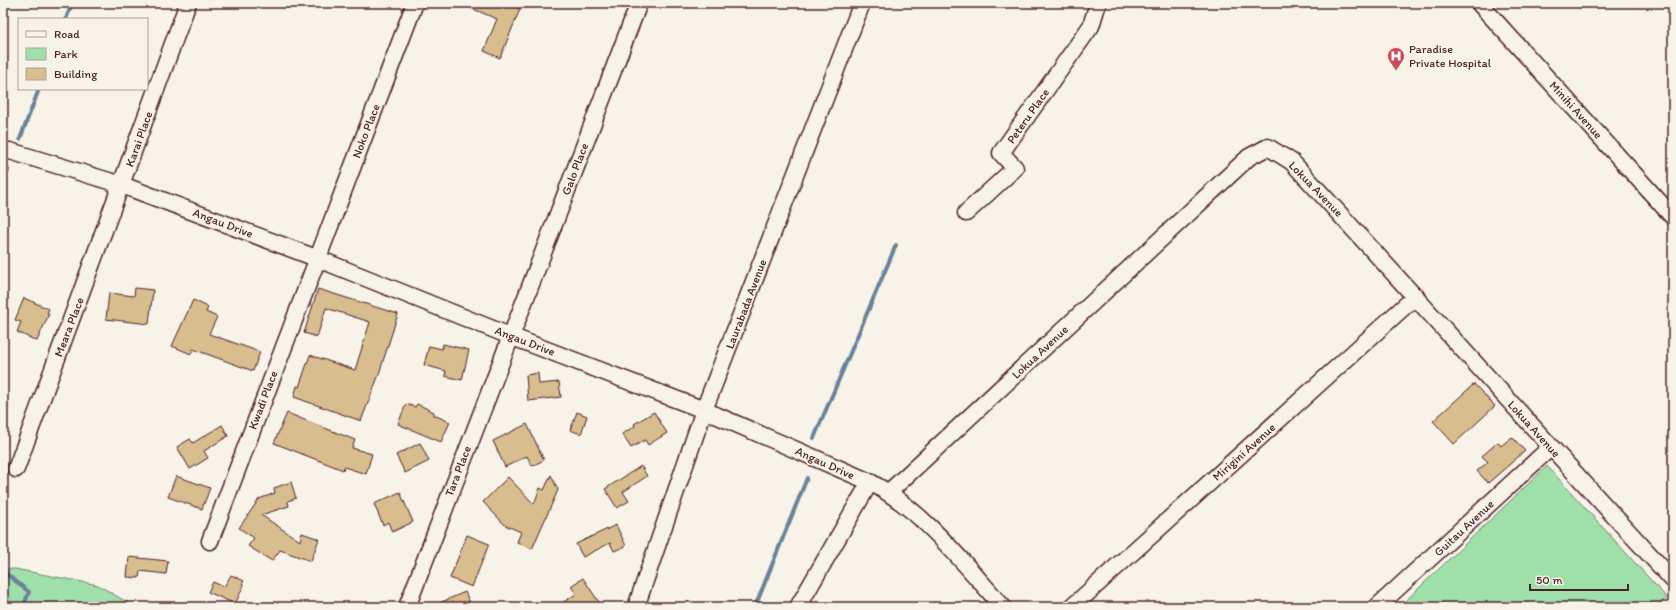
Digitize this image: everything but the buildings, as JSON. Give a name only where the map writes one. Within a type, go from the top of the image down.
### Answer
[{"type":"street","name":"Karai Place","points":[[122,185],[188,3]]},
{"type":"street","name":"Noko Place","points":[[316,258],[415,3]]},
{"type":"street","name":"Galo Place","points":[[510,336],[640,3]]},
{"type":"street","name":"Laurabada Avenue","points":[[636,607],[704,410],[862,3]]},
{"type":"street","name":"Peteru Place","points":[[966,213],[1015,168],[1001,154],[1091,26],[1098,3]]},
{"type":"street","name":"Minihi Avenue","points":[[1479,3],[1673,217]]},
{"type":"street","name":"Lokua Avenue","points":[[889,492],[1249,157],[1268,147],[1292,162],[1416,296],[1550,448],[1673,580]]},
{"type":"street","name":"Angau Drive","points":[[3,151],[10,151],[122,185],[316,258],[510,336],[704,410],[870,482],[889,492],[936,533],[1004,607]]},
{"type":"street","name":"Meara Place","points":[[16,469],[122,185]]},
{"type":"street","name":"Kwadi Place","points":[[210,542],[316,258]]},
{"type":"street","name":"Mirigini Avenue","points":[[1072,607],[1416,296]]},
{"type":"street","name":"Tara Place","points":[[407,607],[510,336]]},
{"type":"street","name":"Guitau Avenue","points":[[1378,607],[1550,448]]},
{"type":"street","points":[[798,607],[870,482]]},
{"type":"green space","points":[[1547,466],[1667,598],[1656,607],[1399,607]]},
{"type":"green space","points":[[3,569],[15,569],[98,585],[135,607],[3,607]]},
{"type":"waterway","points":[[66,18],[72,3]]},
{"type":"waterway","points":[[20,139],[39,90]]},
{"type":"waterway","points":[[3,183],[8,170]]},
{"type":"waterway","points":[[814,438],[896,245]]},
{"type":"waterway","points":[[755,607],[807,478]]},
{"type":"waterway","points":[[3,571],[29,592],[23,607]]},
{"type":"place","name":"Paradise Private Hospital","points":[[1396,71]]}]
